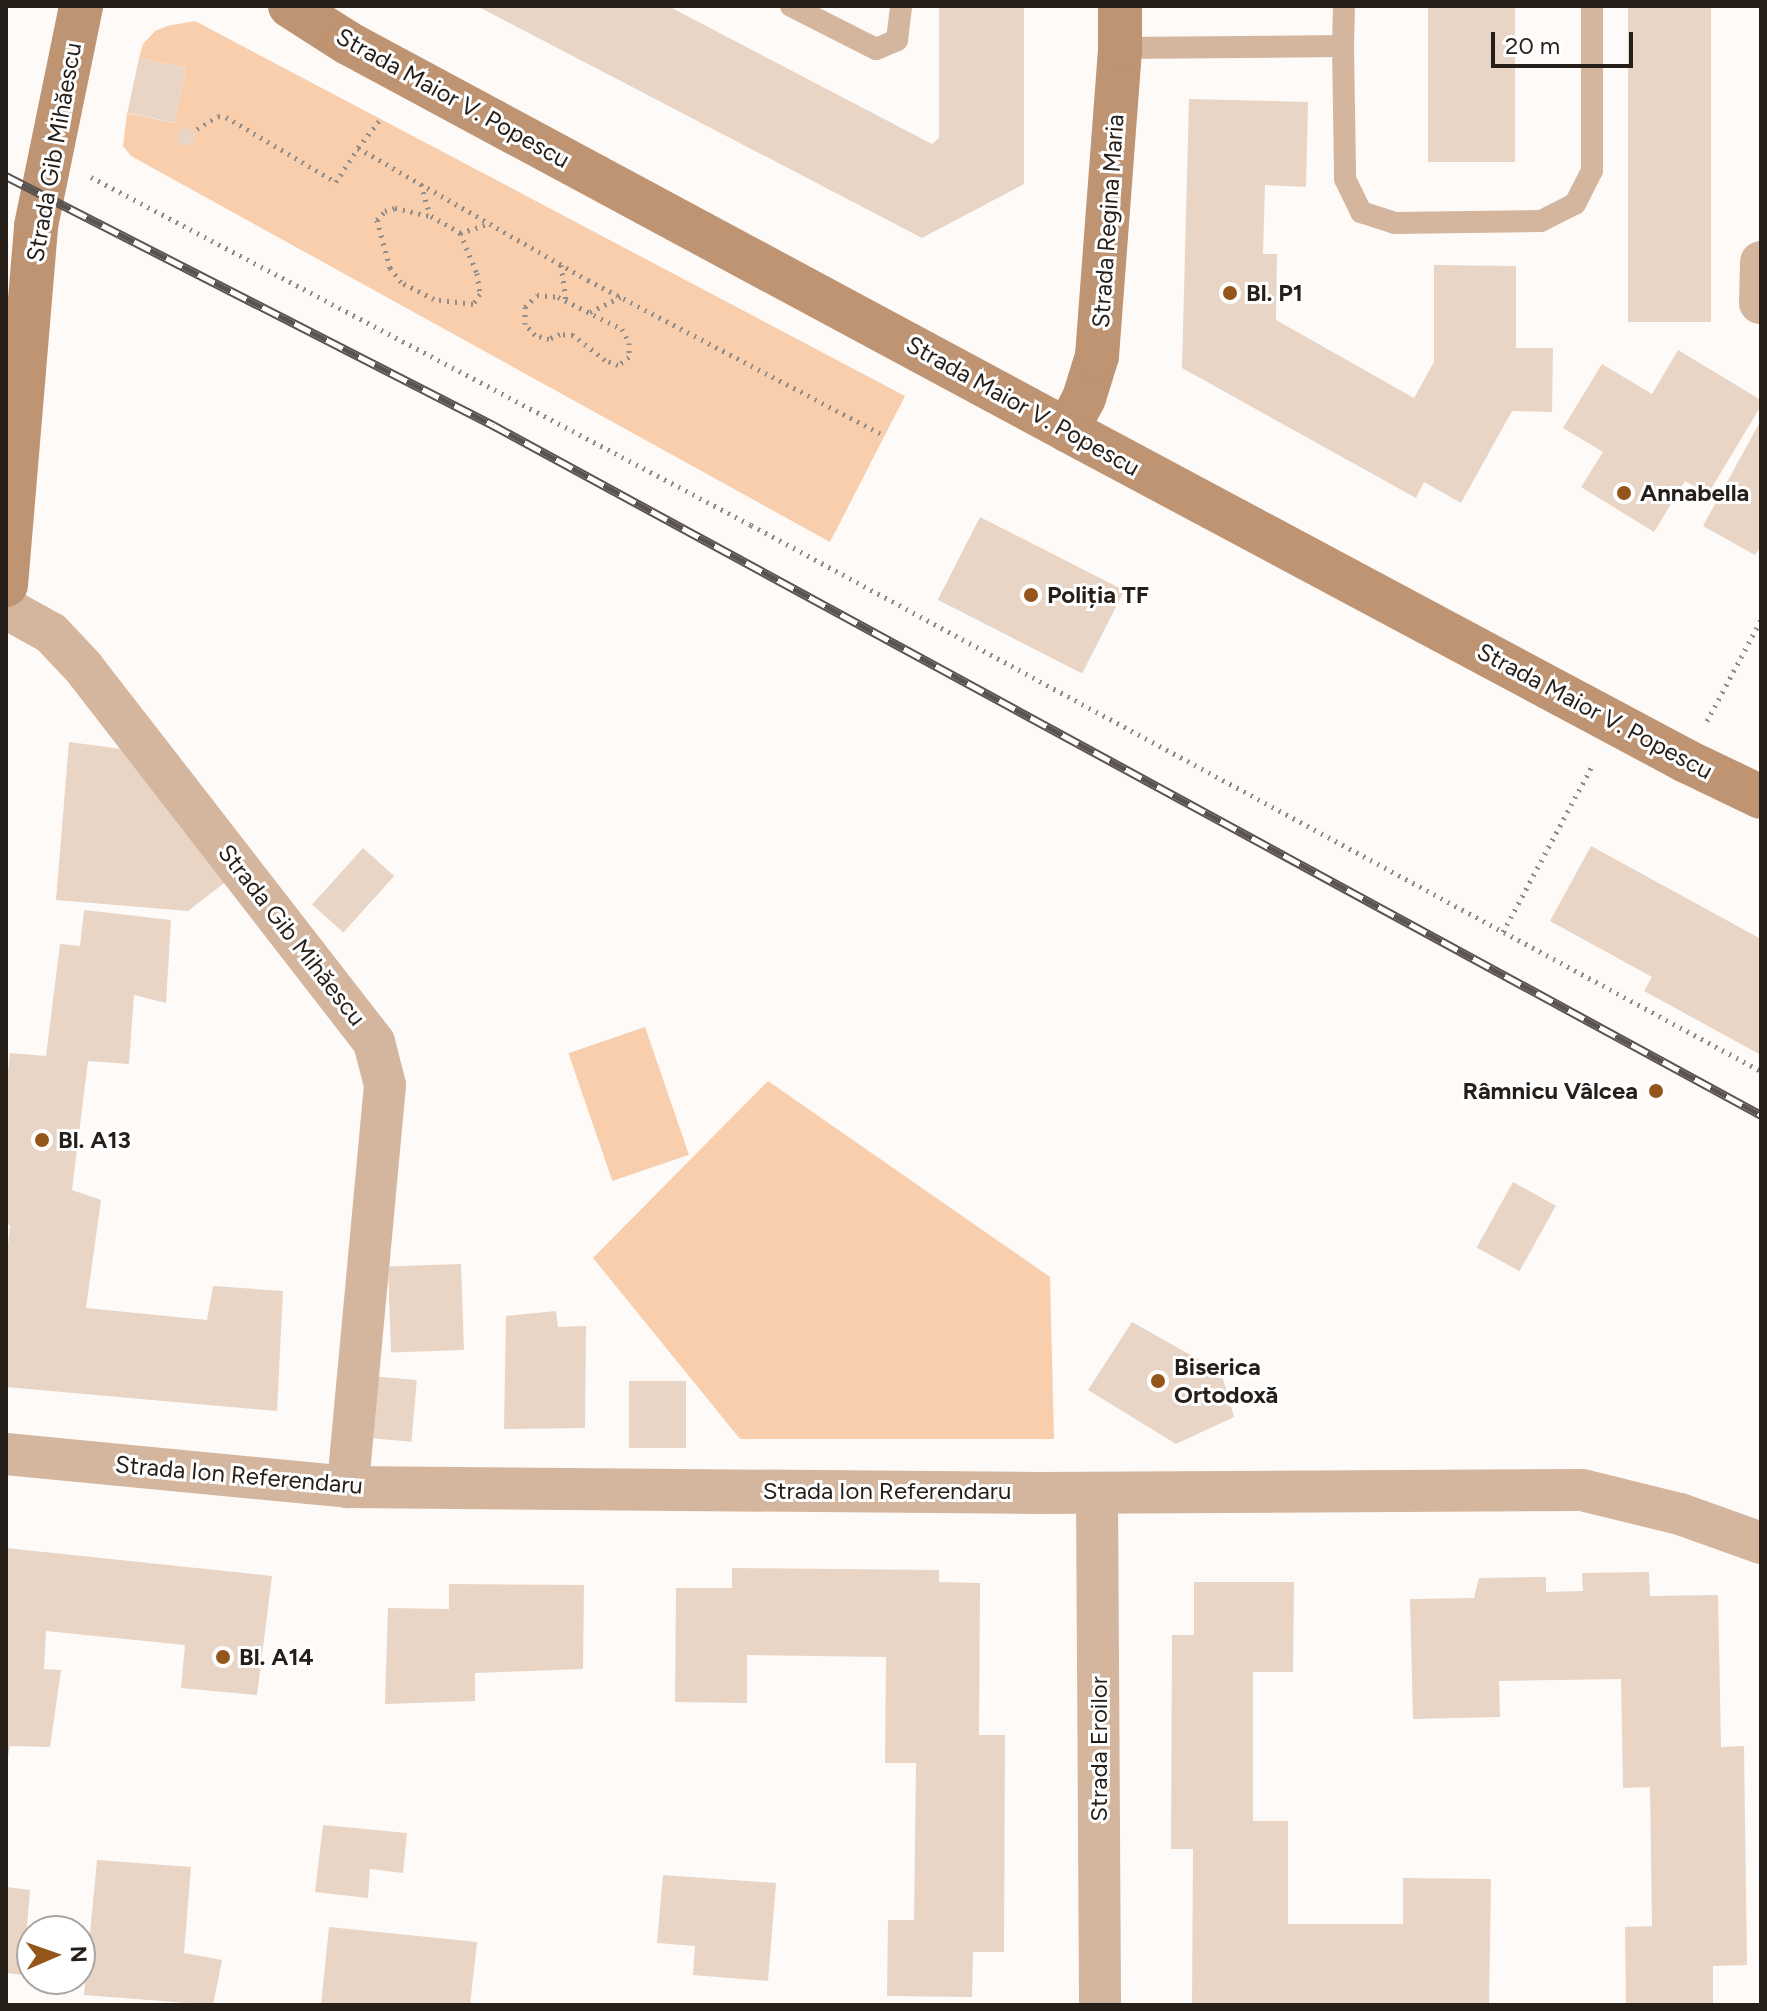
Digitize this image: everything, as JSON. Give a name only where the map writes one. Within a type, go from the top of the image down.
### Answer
[{"type":"main road","name":"Strada Maior V. Popescu","points":[[304,9],[348,43],[1686,761],[1761,797]]},
{"type":"main road","name":"Strada Gib Mihăescu","points":[[6,585],[10,486],[36,226],[48,154],[86,17]]},
{"type":"main road","name":"Strada Regina Maria","points":[[1067,430],[1084,398],[1097,356],[1120,27]]},
{"type":"street","points":[[1760,303],[1761,262]]},
{"type":"street","name":"Strada Gib Mihăescu","points":[[6,608],[51,633],[83,667],[374,1042],[385,1085],[348,1487]]},
{"type":"street","name":"Strada Ion Referendaru","points":[[6,1454],[348,1487],[1097,1493],[1582,1490],[1680,1514],[1761,1543]]},
{"type":"street","name":"Strada Eroilor","points":[[1097,1493],[1100,2005]]},
{"type":"lane","points":[[791,6],[876,49],[897,40],[901,6]]},
{"type":"lane","points":[[1344,6],[1345,179],[1361,212],[1394,223],[1541,221],[1575,204],[1592,171],[1592,6]]},
{"type":"lane","points":[[1120,27],[1343,46]]},
{"type":"path","points":[[197,129],[218,116],[226,117],[336,182],[379,121]]},
{"type":"path","points":[[358,148],[560,264],[881,434]]},
{"type":"path","points":[[48,154],[751,525],[1761,1071]]},
{"type":"path","points":[[421,184],[431,216]]},
{"type":"path","points":[[395,208],[431,216],[460,233],[477,273],[480,294],[473,304],[434,299],[401,282],[390,268],[377,220],[385,211],[395,208]]},
{"type":"path","points":[[460,233],[490,223]]},
{"type":"path","points":[[560,264],[566,301]]},
{"type":"path","points":[[537,295],[566,301],[590,312],[622,329],[629,357],[618,365],[605,360],[573,335],[549,339],[535,335],[525,324],[525,307],[537,295]]},
{"type":"path","points":[[590,312],[621,297]]},
{"type":"path","points":[[1686,761],[1761,620]]},
{"type":"path","points":[[1503,932],[1616,721]]},
{"type":"shaded area","points":[[195,21],[905,396],[830,542],[131,156],[123,146],[127,113],[174,123],[186,68],[139,58],[143,44],[155,31]]},
{"type":"shaded area","points":[[645,1027],[689,1155],[612,1181],[568,1053]]},
{"type":"shaded area","points":[[768,1081],[1050,1277],[1054,1439],[740,1439],[593,1258]]},
{"type":"building","points":[[477,6],[668,6],[932,144],[939,138],[939,6],[1024,6],[1024,184],[922,238]]},
{"type":"building","points":[[1428,6],[1515,6],[1515,162],[1428,162]]},
{"type":"building","points":[[1628,6],[1711,6],[1711,322],[1628,322]]},
{"type":"building","points":[[139,58],[186,68],[174,123],[127,113]]},
{"type":"building","name":"Bl. P1","points":[[1189,99],[1308,102],[1306,187],[1265,185],[1263,254],[1277,254],[1276,320],[1414,398],[1434,362],[1434,265],[1516,266],[1516,348],[1553,348],[1552,412],[1512,411],[1461,503],[1424,482],[1416,498],[1182,368]]},
{"type":"building","points":[[186,128],[195,137],[186,146],[177,137]]},
{"type":"building","points":[[1678,350],[1761,400],[1761,406],[1708,494],[1685,481],[1654,532],[1581,487],[1603,452],[1563,428],[1602,364],[1652,394]]},
{"type":"building","points":[[1761,420],[1761,546],[1755,555],[1703,526]]},
{"type":"building","name":"Poliția TF","points":[[980,517],[1124,591],[1082,673],[938,600]]},
{"type":"building","points":[[69,742],[129,750],[228,880],[188,911],[56,900]]},
{"type":"building","points":[[1591,846],[1761,939],[1761,1055],[1644,991],[1652,977],[1550,921]]},
{"type":"building","points":[[363,848],[394,876],[343,933],[312,904]]},
{"type":"building","name":"Bl. A13","points":[[84,910],[171,920],[166,1003],[134,995],[129,1064],[88,1061],[72,1190],[101,1200],[86,1308],[207,1320],[213,1286],[283,1291],[277,1411],[6,1387],[6,1265],[10,1225],[6,1224],[6,1090],[10,1053],[46,1056],[60,944],[80,946]]},
{"type":"building","points":[[1513,1182],[1556,1206],[1519,1271],[1477,1248]]},
{"type":"building","points":[[461,1264],[464,1350],[391,1352],[388,1267]]},
{"type":"building","points":[[556,1311],[558,1327],[586,1326],[585,1428],[504,1429],[506,1316]]},
{"type":"building","name":"Biserica Ortodoxă","points":[[1132,1322],[1221,1372],[1234,1417],[1176,1444],[1088,1390]]},
{"type":"building","points":[[371,1376],[417,1380],[411,1442],[366,1438]]},
{"type":"building","points":[[629,1381],[686,1381],[686,1448],[629,1448]]},
{"type":"building","name":"Bl. A14","points":[[6,1548],[272,1576],[257,1695],[181,1688],[185,1645],[46,1631],[44,1669],[61,1670],[50,1747],[10,1746],[6,1766]]},
{"type":"building","points":[[732,1568],[939,1570],[939,1582],[980,1583],[979,1735],[1005,1735],[1004,1952],[973,1952],[972,1997],[887,1996],[888,1920],[914,1920],[916,1763],[885,1763],[886,1657],[747,1655],[747,1703],[675,1702],[676,1588],[732,1588]]},
{"type":"building","points":[[1649,1572],[1650,1596],[1718,1595],[1721,1747],[1744,1746],[1747,1965],[1713,1966],[1713,2005],[1626,2005],[1625,1927],[1652,1926],[1650,1787],[1623,1788],[1621,1679],[1499,1681],[1500,1717],[1413,1719],[1410,1599],[1474,1598],[1479,1578],[1546,1577],[1546,1592],[1583,1591],[1582,1573]]},
{"type":"building","points":[[1194,1582],[1294,1582],[1293,1672],[1253,1672],[1253,1821],[1288,1821],[1288,1924],[1403,1924],[1403,1878],[1491,1879],[1489,2005],[1192,2004],[1193,1849],[1171,1849],[1172,1635],[1194,1635]]},
{"type":"building","points":[[449,1584],[584,1585],[583,1669],[475,1673],[475,1701],[385,1704],[388,1608],[449,1609]]},
{"type":"building","points":[[323,1825],[407,1833],[403,1873],[370,1869],[368,1898],[315,1892]]},
{"type":"building","points":[[97,1860],[191,1867],[184,1953],[222,1960],[213,2005],[84,1995],[96,1995],[96,1915],[92,1915]]},
{"type":"building","points":[[663,1875],[776,1883],[768,1981],[693,1975],[695,1946],[657,1943]]},
{"type":"building","points":[[6,1887],[30,1890],[28,1915],[16,1915],[16,1974],[6,1973]]},
{"type":"building","points":[[329,1927],[477,1942],[470,2005],[321,2005]]},
{"type":"railway","points":[[6,176],[493,425],[1761,1115]]},
{"type":"place","name":"Bl. P1","points":[[1230,293]]},
{"type":"place","name":"Annabella","points":[[1624,493]]},
{"type":"place","name":"Poliția TF","points":[[1031,595]]},
{"type":"place","name":"Râmnicu Vâlcea","points":[[1656,1091]]},
{"type":"place","name":"Bl. A13","points":[[42,1140]]},
{"type":"place","name":"Biserica Ortodoxă","points":[[1158,1381]]},
{"type":"place","name":"Bl. A14","points":[[223,1657]]}]
